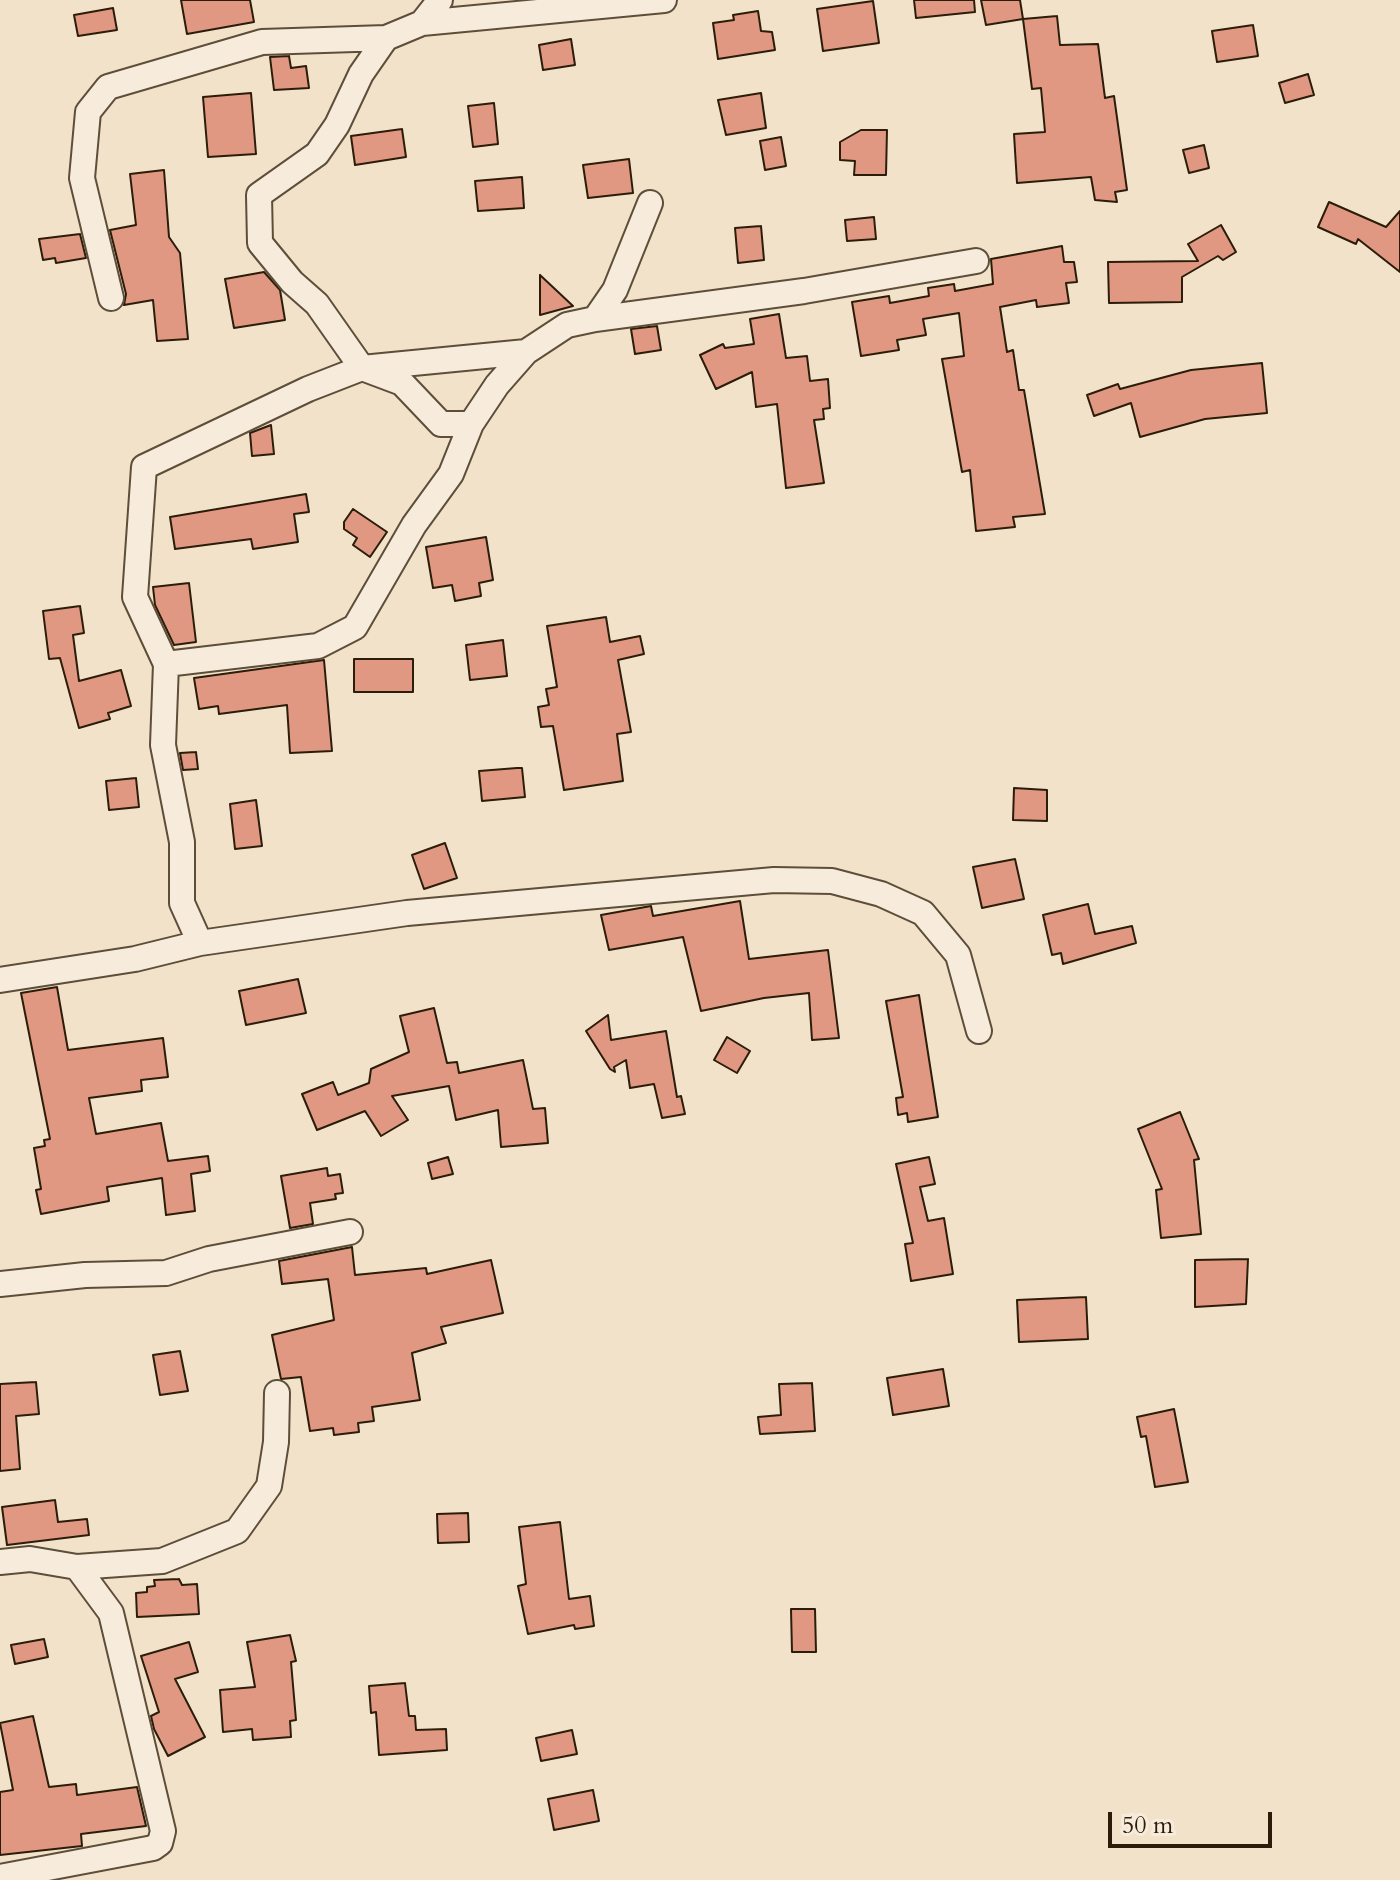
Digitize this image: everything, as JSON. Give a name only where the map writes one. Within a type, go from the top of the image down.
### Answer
[{"type":"street","points":[[422,23],[440,0]]},
{"type":"street","points":[[111,298],[82,178],[88,112],[108,87],[262,42],[386,38],[422,23],[664,0]]},
{"type":"street","points":[[386,38],[361,74],[337,125],[317,154],[259,195],[260,243],[292,282],[317,304],[362,368],[402,383],[441,424],[471,424]]},
{"type":"street","points":[[595,319],[615,290],[650,203]]},
{"type":"street","points":[[166,664],[318,646],[355,627],[414,525],[451,474],[471,424],[497,385],[526,352],[567,325],[804,291],[976,261]]},
{"type":"street","points":[[200,943],[182,903],[182,842],[163,745],[166,664],[135,597],[144,467],[308,389],[362,368],[526,352]]},
{"type":"street","points":[[0,980],[135,959],[200,943],[407,913],[774,880],[832,881],[881,894],[923,913],[958,955],[979,1031]]},
{"type":"street","points":[[0,1284],[85,1275],[166,1273],[209,1259],[350,1232]]},
{"type":"street","points":[[0,1562],[30,1559],[77,1567],[162,1561],[237,1531],[269,1486],[276,1442],[277,1393]]},
{"type":"street","points":[[0,1877],[153,1848],[160,1843],[163,1831],[111,1613],[77,1567]]},
{"type":"building","points":[[181,0],[250,0],[254,22],[187,34]]},
{"type":"building","points":[[914,0],[974,0],[975,12],[916,18]]},
{"type":"building","points":[[981,0],[1020,0],[1023,19],[986,25]]},
{"type":"building","points":[[873,1],[879,43],[823,51],[817,9]]},
{"type":"building","points":[[113,8],[117,30],[78,36],[74,15]]},
{"type":"building","points":[[758,11],[761,31],[772,32],[775,50],[718,59],[713,23],[734,20],[733,15]]},
{"type":"building","points":[[1057,16],[1060,45],[1098,44],[1105,98],[1114,96],[1127,190],[1115,192],[1117,202],[1095,200],[1091,177],[1017,183],[1014,134],[1045,132],[1041,88],[1032,89],[1023,19]]},
{"type":"building","points":[[1253,25],[1258,56],[1217,62],[1212,31]]},
{"type":"building","points":[[571,39],[575,65],[543,70],[539,45]]},
{"type":"building","points":[[289,56],[291,68],[306,66],[309,88],[274,90],[270,57]]},
{"type":"building","points":[[1308,74],[1314,95],[1285,103],[1279,83]]},
{"type":"building","points":[[251,93],[256,154],[208,157],[203,97]]},
{"type":"building","points":[[761,93],[766,128],[726,135],[718,100]]},
{"type":"building","points":[[494,103],[498,144],[473,147],[468,106]]},
{"type":"building","points":[[402,129],[406,157],[355,165],[351,136]]},
{"type":"building","points":[[861,130],[887,130],[886,175],[854,175],[855,161],[840,160],[840,142]]},
{"type":"building","points":[[781,137],[786,166],[765,170],[760,141]]},
{"type":"building","points":[[1204,145],[1209,168],[1189,173],[1183,150]]},
{"type":"building","points":[[629,159],[633,193],[588,198],[583,165]]},
{"type":"building","points":[[164,170],[169,237],[180,253],[188,339],[157,341],[153,300],[124,305],[126,294],[110,230],[136,225],[130,174]]},
{"type":"building","points":[[522,177],[524,208],[478,211],[475,181]]},
{"type":"building","points":[[1329,202],[1386,227],[1400,211],[1400,272],[1358,239],[1356,244],[1318,227]]},
{"type":"building","points":[[874,217],[876,239],[847,241],[845,220]]},
{"type":"building","points":[[1221,225],[1236,252],[1223,260],[1218,256],[1182,277],[1182,302],[1109,303],[1108,262],[1198,261],[1188,244]]},
{"type":"building","points":[[761,226],[764,260],[738,263],[735,228]]},
{"type":"building","points":[[80,234],[86,258],[56,263],[55,258],[43,260],[39,239]]},
{"type":"building","points":[[1062,246],[1064,262],[1074,262],[1077,282],[1066,283],[1069,303],[1037,307],[1036,300],[1000,307],[1007,352],[1013,350],[1019,390],[1024,390],[1045,514],[1013,517],[1015,527],[976,531],[970,470],[962,472],[942,359],[964,356],[959,313],[923,319],[926,335],[897,340],[899,350],[861,356],[852,302],[889,296],[890,303],[929,296],[928,288],[954,284],[955,291],[993,284],[991,259]]},
{"type":"building","points":[[264,272],[280,290],[285,320],[234,328],[225,279]]},
{"type":"building","points":[[540,275],[573,306],[540,315]]},
{"type":"building","points":[[779,314],[786,358],[807,356],[810,381],[828,379],[830,408],[823,409],[824,419],[814,420],[824,483],[786,488],[777,404],[756,407],[752,372],[716,389],[700,355],[723,344],[725,348],[754,344],[750,319]]},
{"type":"building","points":[[657,326],[661,350],[635,354],[631,329]]},
{"type":"building","points":[[1262,363],[1267,413],[1205,419],[1140,437],[1131,403],[1094,416],[1087,395],[1118,384],[1120,389],[1191,370]]},
{"type":"building","points":[[271,425],[274,454],[252,456],[250,433]]},
{"type":"building","points":[[306,494],[309,512],[294,514],[298,542],[253,549],[251,539],[175,549],[170,517]]},
{"type":"building","points":[[353,509],[387,532],[370,557],[353,545],[357,538],[344,529],[344,522]]},
{"type":"building","points":[[486,537],[493,580],[479,583],[481,596],[455,601],[452,585],[433,588],[426,547]]},
{"type":"building","points":[[189,583],[196,642],[174,645],[155,605],[153,587]]},
{"type":"building","points":[[80,606],[84,633],[73,635],[79,681],[121,670],[131,706],[108,713],[110,719],[79,728],[60,658],[49,659],[43,611]]},
{"type":"building","points":[[606,617],[610,642],[640,636],[644,654],[618,660],[631,732],[617,734],[623,781],[564,790],[553,726],[541,727],[538,707],[549,705],[546,689],[557,687],[547,626]]},
{"type":"building","points":[[503,640],[507,676],[470,680],[466,645]]},
{"type":"building","points":[[354,659],[413,659],[413,692],[354,692]]},
{"type":"building","points":[[324,660],[332,751],[290,753],[287,705],[219,714],[218,706],[199,709],[194,678]]},
{"type":"building","points":[[196,752],[198,769],[183,770],[180,753]]},
{"type":"building","points":[[522,768],[525,797],[482,801],[479,771]]},
{"type":"building","points":[[136,778],[139,807],[109,810],[106,781]]},
{"type":"building","points":[[1014,788],[1047,790],[1047,821],[1013,820]]},
{"type":"building","points":[[256,800],[262,846],[235,849],[230,804]]},
{"type":"building","points":[[445,843],[457,878],[424,889],[412,855]]},
{"type":"building","points":[[1015,859],[1024,899],[982,908],[973,867]]},
{"type":"building","points":[[740,901],[749,959],[828,950],[839,1038],[812,1040],[809,993],[764,998],[701,1011],[683,937],[609,950],[601,915],[651,906],[653,916]]},
{"type":"building","points":[[1088,904],[1095,934],[1132,926],[1136,943],[1063,964],[1061,953],[1052,955],[1043,915]]},
{"type":"building","points":[[298,979],[306,1013],[246,1025],[239,991]]},
{"type":"building","points":[[57,987],[68,1050],[163,1038],[168,1077],[141,1080],[142,1091],[89,1098],[96,1134],[161,1123],[168,1161],[208,1156],[210,1171],[191,1174],[195,1211],[166,1215],[162,1178],[107,1187],[109,1201],[41,1214],[36,1190],[41,1189],[34,1148],[45,1146],[44,1140],[50,1139],[21,993]]},
{"type":"building","points":[[919,995],[938,1117],[908,1122],[907,1113],[898,1115],[896,1098],[903,1097],[886,1001]]},
{"type":"building","points":[[434,1008],[447,1063],[457,1062],[459,1073],[523,1060],[533,1109],[545,1108],[548,1143],[501,1147],[498,1110],[456,1120],[449,1086],[392,1096],[408,1120],[381,1136],[365,1111],[317,1130],[302,1094],[333,1082],[338,1095],[369,1083],[371,1069],[409,1052],[400,1016]]},
{"type":"building","points":[[608,1015],[611,1040],[666,1031],[677,1097],[681,1096],[685,1114],[662,1118],[654,1084],[630,1088],[626,1060],[614,1067],[615,1072],[610,1069],[586,1031]]},
{"type":"building","points":[[727,1037],[750,1051],[737,1073],[714,1060]]},
{"type":"building","points":[[1180,1112],[1199,1159],[1194,1160],[1201,1234],[1161,1238],[1156,1190],[1162,1189],[1138,1129]]},
{"type":"building","points":[[448,1157],[453,1174],[432,1179],[428,1163]]},
{"type":"building","points":[[929,1157],[935,1184],[920,1187],[928,1221],[944,1218],[953,1274],[911,1281],[905,1244],[913,1243],[896,1164]]},
{"type":"building","points":[[327,1168],[328,1176],[340,1174],[343,1193],[335,1194],[336,1199],[310,1203],[313,1224],[290,1228],[281,1176]]},
{"type":"building","points":[[352,1247],[355,1275],[426,1268],[427,1274],[491,1260],[503,1313],[441,1327],[446,1343],[412,1353],[420,1400],[372,1407],[374,1421],[358,1423],[359,1432],[334,1435],[333,1428],[310,1431],[301,1377],[281,1379],[272,1335],[334,1320],[328,1279],[282,1284],[279,1261]]},
{"type":"building","points":[[1248,1259],[1246,1304],[1195,1307],[1195,1260]]},
{"type":"building","points":[[1086,1297],[1088,1339],[1019,1342],[1017,1300]]},
{"type":"building","points":[[180,1351],[188,1391],[160,1395],[153,1355]]},
{"type":"building","points":[[943,1369],[949,1406],[893,1415],[887,1378]]},
{"type":"building","points":[[36,1382],[39,1414],[16,1416],[20,1469],[0,1471],[0,1384]]},
{"type":"building","points":[[812,1383],[815,1431],[760,1434],[758,1417],[781,1415],[779,1384]]},
{"type":"building","points":[[1174,1409],[1188,1482],[1155,1487],[1146,1436],[1141,1437],[1137,1417]]},
{"type":"building","points":[[55,1500],[58,1522],[87,1519],[89,1535],[7,1545],[2,1507]]},
{"type":"building","points":[[468,1513],[469,1542],[438,1543],[437,1514]]},
{"type":"building","points":[[560,1522],[569,1599],[590,1596],[594,1626],[575,1629],[574,1625],[528,1634],[518,1586],[526,1584],[519,1527]]},
{"type":"building","points":[[179,1579],[182,1585],[197,1584],[199,1614],[137,1617],[136,1593],[147,1592],[147,1587],[155,1586],[154,1580]]},
{"type":"building","points":[[791,1609],[815,1609],[816,1652],[792,1652]]},
{"type":"building","points":[[290,1635],[296,1661],[291,1662],[296,1720],[290,1721],[291,1737],[253,1740],[252,1729],[223,1732],[220,1690],[255,1687],[247,1642]]},
{"type":"building","points":[[44,1639],[48,1657],[15,1664],[11,1645]]},
{"type":"building","points":[[189,1642],[198,1672],[175,1679],[205,1737],[168,1756],[154,1729],[151,1716],[159,1712],[141,1656]]},
{"type":"building","points":[[405,1683],[409,1716],[415,1716],[416,1730],[446,1729],[447,1750],[379,1755],[376,1712],[371,1713],[369,1686]]},
{"type":"building","points":[[33,1716],[49,1787],[76,1784],[77,1795],[137,1787],[146,1826],[81,1834],[82,1846],[0,1855],[0,1792],[13,1790],[0,1723]]},
{"type":"building","points":[[572,1730],[577,1754],[541,1761],[536,1738]]},
{"type":"building","points":[[593,1790],[599,1821],[554,1830],[548,1799]]}]
